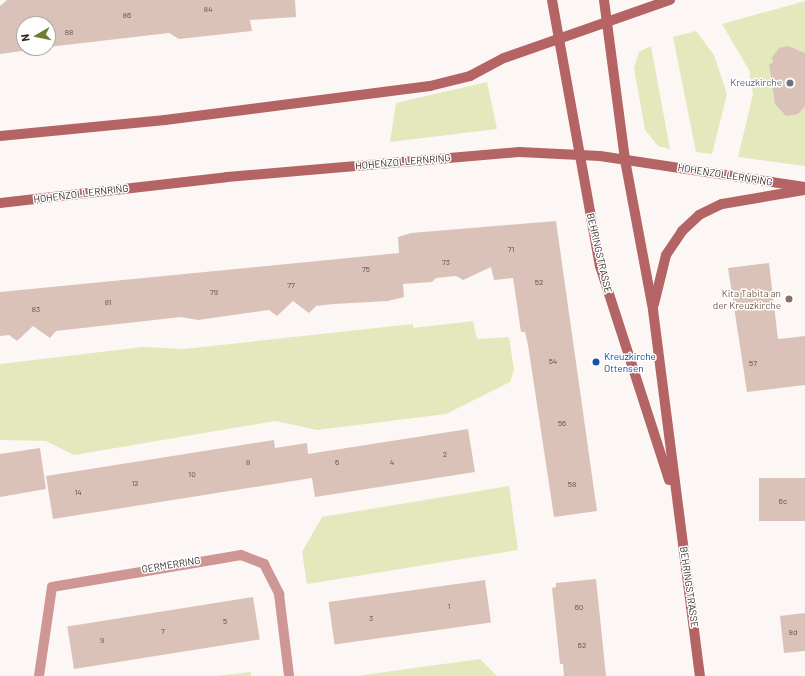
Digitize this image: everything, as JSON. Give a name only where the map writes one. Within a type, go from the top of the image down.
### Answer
[{"type":"main road","name":"BEHRINGSTRASSE","points":[[552,0],[600,266],[675,499]]},
{"type":"main road","name":"BEHRINGSTRASSE","points":[[604,0],[625,160],[653,310],[675,499],[700,676]]},
{"type":"main road","points":[[0,136],[165,120],[430,86],[470,76],[560,38],[670,0]]},
{"type":"main road","name":"HOHENZOLLERNRING","points":[[0,203],[227,177],[512,153],[580,155],[625,160],[805,187]]},
{"type":"main road","points":[[653,310],[666,255],[682,231],[699,215],[722,204],[805,190]]},
{"type":"street","name":"GERMERRING","points":[[39,676],[52,587],[241,555],[264,564],[279,594],[289,676]]},
{"type":"green space","points":[[805,1],[805,166],[738,157],[753,94],[749,70],[722,24]]},
{"type":"green space","points":[[696,31],[714,55],[727,94],[712,154],[696,152],[673,37]]},
{"type":"green space","points":[[651,46],[670,149],[658,146],[645,130],[634,68],[639,52]]},
{"type":"green space","points":[[487,82],[497,129],[390,142],[396,103]]},
{"type":"green space","points":[[473,321],[477,339],[509,337],[514,370],[510,382],[446,414],[317,430],[275,421],[74,455],[46,441],[0,440],[0,364],[143,347],[184,349],[413,324],[413,328]]},
{"type":"green space","points":[[509,486],[518,550],[307,584],[302,552],[322,517]]},
{"type":"green space","points":[[480,659],[497,676],[356,676]]},
{"type":"green space","points":[[251,672],[251,676],[215,676]]},
{"type":"building","points":[[7,0],[295,0],[296,17],[250,20],[252,31],[179,39],[169,33],[56,46],[56,16],[16,16],[16,52],[0,54],[0,6]]},
{"type":"building","name":"Kreuzkirche","points":[[788,46],[805,53],[805,106],[798,114],[786,116],[775,104],[769,64],[773,63],[772,57],[779,48]]},
{"type":"building","points":[[556,221],[597,511],[554,517],[528,345],[525,332],[521,332],[513,278],[494,280],[491,267],[463,280],[456,276],[436,278],[432,282],[403,284],[404,297],[388,301],[316,306],[309,313],[293,301],[277,316],[269,310],[198,320],[181,317],[56,331],[50,338],[33,326],[17,341],[9,335],[0,336],[0,292],[399,253],[398,237],[411,233]]},
{"type":"building","points":[[769,263],[778,339],[805,336],[805,385],[747,392],[728,268]]},
{"type":"building","points":[[468,429],[475,472],[315,497],[312,478],[53,519],[46,476],[274,440],[275,448],[307,443],[308,454]]},
{"type":"building","points":[[40,448],[46,489],[0,497],[0,454]]},
{"type":"building","points":[[759,478],[805,478],[805,521],[759,521]]},
{"type":"building","points":[[596,579],[606,676],[564,676],[563,664],[560,664],[552,588],[556,587],[556,583]]},
{"type":"building","points":[[485,580],[491,623],[335,645],[329,602]]},
{"type":"building","points":[[253,597],[260,639],[74,669],[67,626]]},
{"type":"building","points":[[805,613],[805,651],[784,653],[780,616]]},
{"type":"place","name":"Kreuzkirche","points":[[790,83]]},
{"type":"place","name":"Kita Tabita an der Kreuzkirche","points":[[789,299]]},
{"type":"place","name":"Kreuzkirche Ottensen","points":[[596,362]]}]
